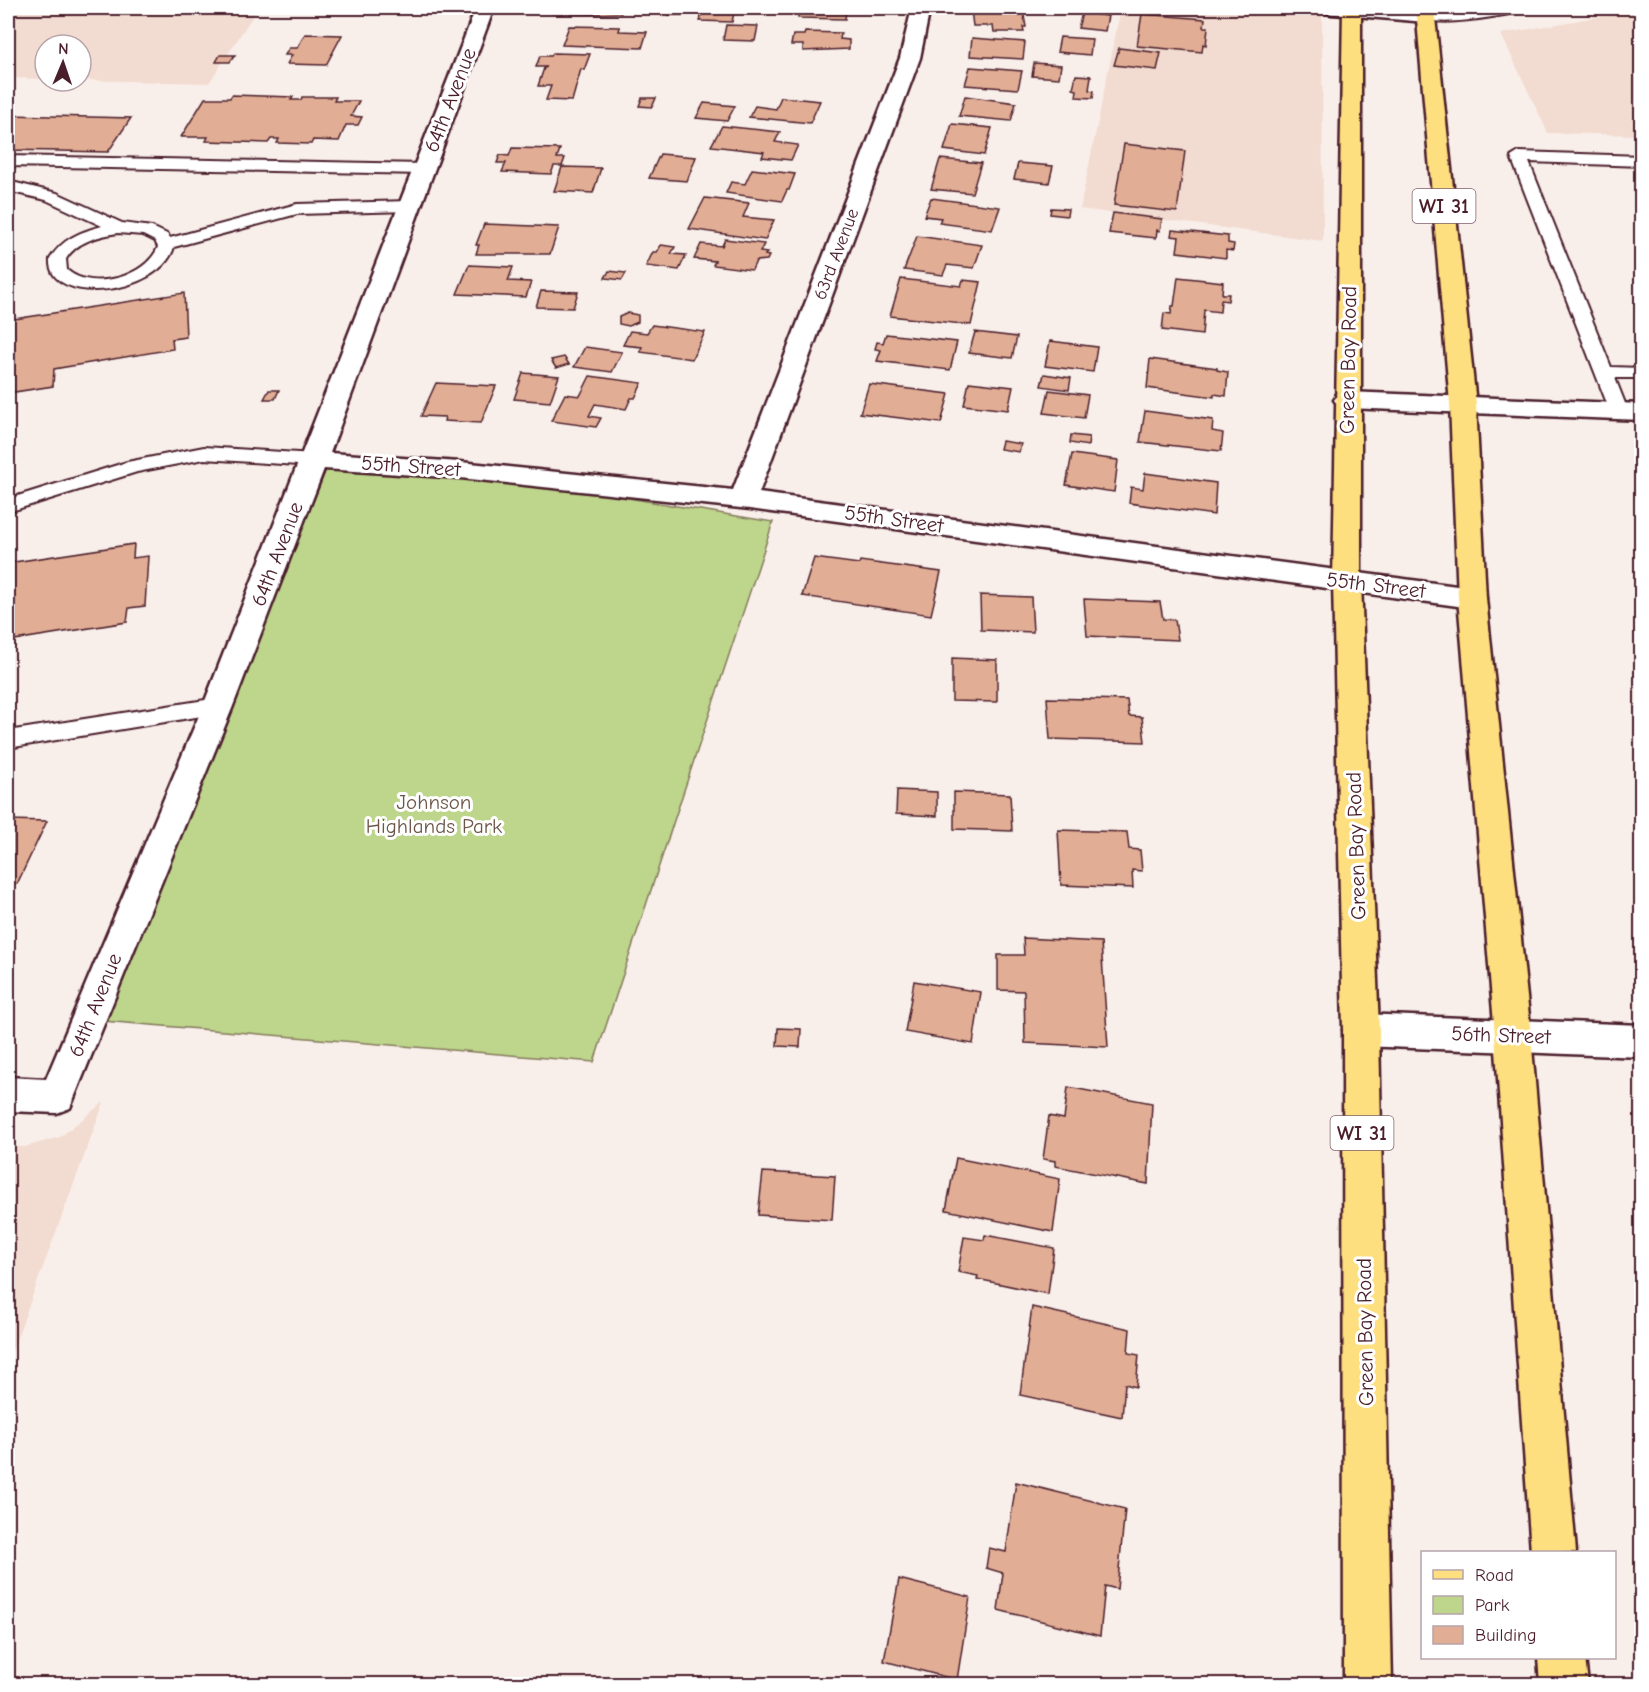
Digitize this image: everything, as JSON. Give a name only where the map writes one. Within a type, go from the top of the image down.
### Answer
[{"type":"main road","name":"Green Bay Road","points":[[1346,8],[1347,582],[1361,1030],[1368,1684]]},
{"type":"main road","name":"WI 31","points":[[1426,12],[1463,404],[1472,598],[1513,1036],[1554,1551]]},
{"type":"main road","points":[[1562,1659],[1564,1684]]},
{"type":"street","name":"64th Avenue","points":[[8,1094],[57,1096],[218,706],[314,460],[484,8]]},
{"type":"street","name":"63rd Avenue","points":[[743,498],[910,58],[921,8]]},
{"type":"street","points":[[1346,8],[1426,12]]},
{"type":"street","points":[[1347,400],[1630,412]]},
{"type":"street","name":"55th Street","points":[[314,460],[514,474],[743,498],[1472,598]]},
{"type":"street","name":"56th Street","points":[[1361,1030],[1641,1041]]},
{"type":"lane","points":[[1426,12],[1469,17],[1519,8]]},
{"type":"lane","points":[[1630,412],[1604,372],[1519,157],[1641,161]]},
{"type":"lane","points":[[8,161],[424,169]]},
{"type":"lane","points":[[8,186],[38,192],[72,203],[118,228]]},
{"type":"lane","points":[[166,244],[297,209],[410,206]]},
{"type":"lane","points":[[118,228],[150,231],[166,244],[166,253],[154,267],[133,279],[114,284],[79,284],[66,279],[58,272],[57,263],[61,254],[70,245],[100,231],[118,228]]},
{"type":"lane","points":[[1604,372],[1641,373]]},
{"type":"lane","points":[[8,506],[134,466],[204,453],[314,460]]},
{"type":"lane","points":[[8,740],[218,706]]},
{"type":"shaded area","points":[[8,8],[258,8],[209,83],[93,80],[93,33],[33,33],[33,79],[8,78]]},
{"type":"shaded area","points":[[1121,8],[1322,8],[1323,241],[1080,209]]},
{"type":"shaded area","points":[[1641,9],[1641,135],[1548,133],[1501,34]]},
{"type":"shaded area","points":[[104,1102],[8,1362],[8,1146],[25,1147],[60,1137]]},
{"type":"green space","name":"Johnson Highlands Park","points":[[326,470],[520,480],[773,522],[594,1062],[103,1021]]},
{"type":"building","points":[[553,8],[623,8],[621,13],[597,14],[551,13]]},
{"type":"building","points":[[671,8],[688,8],[686,15],[669,15]]},
{"type":"building","points":[[703,8],[735,8],[732,22],[700,21]]},
{"type":"building","points":[[799,8],[846,8],[845,19],[798,18]]},
{"type":"building","points":[[971,10],[1023,10],[1026,27],[1023,27],[1024,32],[994,32],[993,26],[973,26]]},
{"type":"building","points":[[1082,13],[1108,16],[1105,31],[1078,28]]},
{"type":"building","points":[[1142,14],[1205,19],[1204,27],[1208,27],[1206,45],[1203,44],[1202,52],[1137,46]]},
{"type":"building","points":[[726,25],[758,26],[755,41],[723,40]]},
{"type":"building","points":[[569,26],[620,27],[619,31],[647,32],[642,48],[562,45]]},
{"type":"building","points":[[805,32],[841,33],[840,39],[849,40],[849,49],[803,51],[803,45],[791,45],[793,35],[804,35]]},
{"type":"building","points":[[305,34],[342,35],[326,65],[287,64],[292,55],[285,55],[289,48],[297,48]]},
{"type":"building","points":[[1060,37],[1092,39],[1090,55],[1057,52]]},
{"type":"building","points":[[972,38],[1025,42],[1023,59],[970,56]]},
{"type":"building","points":[[1119,48],[1161,53],[1157,70],[1114,65]]},
{"type":"building","points":[[553,53],[590,54],[584,70],[581,69],[572,101],[546,100],[551,86],[538,86],[544,68],[547,67],[536,67],[540,56],[551,56]]},
{"type":"building","points":[[220,55],[235,55],[230,62],[216,62]]},
{"type":"building","points":[[1034,63],[1061,65],[1059,78],[1032,76]]},
{"type":"building","points":[[970,67],[1022,71],[1018,89],[965,85]]},
{"type":"building","points":[[1076,75],[1091,76],[1089,90],[1094,91],[1093,98],[1076,97],[1077,90],[1073,89]]},
{"type":"building","points":[[232,95],[293,97],[291,100],[301,100],[302,97],[336,97],[334,101],[359,101],[351,116],[362,117],[358,125],[346,125],[339,141],[313,140],[311,144],[277,143],[279,139],[271,139],[268,143],[206,141],[208,137],[181,137],[205,98],[230,98]]},
{"type":"building","points":[[965,96],[1016,103],[1011,121],[959,116]]},
{"type":"building","points":[[781,97],[820,101],[810,123],[749,117],[755,106],[776,109]]},
{"type":"building","points":[[642,98],[656,98],[652,107],[639,106]]},
{"type":"building","points":[[704,103],[735,106],[727,121],[696,118]]},
{"type":"building","points":[[8,115],[131,118],[108,152],[8,150]]},
{"type":"building","points":[[952,124],[992,128],[984,155],[944,150]]},
{"type":"building","points":[[722,126],[780,132],[775,142],[798,145],[791,160],[762,157],[764,152],[711,146]]},
{"type":"building","points":[[1124,144],[1185,151],[1177,212],[1114,205]]},
{"type":"building","points":[[512,148],[560,149],[557,158],[565,158],[562,166],[554,166],[551,174],[502,172],[506,163],[497,163],[500,155],[509,156]]},
{"type":"building","points":[[660,154],[696,157],[687,181],[649,178]]},
{"type":"building","points":[[940,159],[981,163],[972,193],[931,189]]},
{"type":"building","points":[[1018,163],[1053,166],[1049,183],[1014,179]]},
{"type":"building","points":[[562,167],[601,168],[593,193],[554,191]]},
{"type":"building","points":[[752,169],[795,174],[782,201],[726,193],[731,182],[745,184]]},
{"type":"building","points":[[705,198],[749,203],[743,217],[774,220],[765,240],[689,229]]},
{"type":"building","points":[[931,198],[1000,207],[992,230],[939,223],[941,218],[924,216]]},
{"type":"building","points":[[1051,208],[1068,209],[1067,216],[1050,214]]},
{"type":"building","points":[[1113,213],[1162,219],[1160,231],[1157,230],[1156,238],[1109,233]]},
{"type":"building","points":[[484,224],[559,227],[550,254],[476,254],[479,245],[476,245]]},
{"type":"building","points":[[1172,230],[1228,236],[1228,243],[1234,244],[1233,251],[1226,250],[1226,258],[1177,252],[1179,237],[1171,236]]},
{"type":"building","points":[[917,236],[982,245],[974,268],[947,265],[943,275],[904,270]]},
{"type":"building","points":[[725,239],[764,244],[760,252],[767,253],[765,255],[769,256],[767,260],[756,261],[752,270],[713,265],[715,261],[694,259],[701,244],[722,246]]},
{"type":"building","points":[[661,245],[675,247],[671,254],[686,255],[679,270],[646,266],[653,252],[657,252]]},
{"type":"building","points":[[469,265],[513,267],[508,281],[531,282],[526,297],[457,294]]},
{"type":"building","points":[[609,271],[626,273],[622,280],[605,278]]},
{"type":"building","points":[[1178,277],[1223,282],[1222,294],[1229,294],[1228,301],[1221,300],[1220,312],[1204,310],[1202,335],[1162,330],[1164,313],[1171,314],[1172,306],[1174,306]]},
{"type":"building","points":[[901,279],[961,286],[963,280],[981,282],[971,325],[890,316]]},
{"type":"building","points":[[541,291],[578,292],[573,308],[536,307]]},
{"type":"building","points":[[184,293],[186,337],[172,339],[173,349],[54,369],[53,386],[8,393],[8,320]]},
{"type":"building","points":[[628,313],[638,315],[638,322],[629,326],[619,324],[619,317]]},
{"type":"building","points":[[652,325],[705,332],[692,359],[640,352],[642,347],[623,345],[630,331],[647,333]]},
{"type":"building","points":[[975,332],[1017,337],[1012,358],[969,353]]},
{"type":"building","points":[[886,334],[957,342],[950,370],[877,361],[881,350],[875,349],[877,342],[883,343]]},
{"type":"building","points":[[1050,341],[1097,347],[1093,372],[1045,366]]},
{"type":"building","points":[[585,347],[622,352],[612,372],[574,367]]},
{"type":"building","points":[[564,357],[569,364],[556,368],[551,360]]},
{"type":"building","points":[[1150,359],[1217,368],[1217,370],[1228,372],[1226,396],[1214,394],[1214,397],[1147,388]]},
{"type":"building","points":[[523,373],[559,376],[550,402],[514,399]]},
{"type":"building","points":[[1044,374],[1071,378],[1069,390],[1041,386]]},
{"type":"building","points":[[590,376],[642,383],[635,398],[631,398],[626,409],[595,404],[589,416],[601,418],[596,427],[551,421],[565,394],[580,396]]},
{"type":"building","points":[[969,382],[1013,387],[1008,410],[964,405]]},
{"type":"building","points":[[436,383],[496,386],[481,423],[444,421],[445,417],[421,416]]},
{"type":"building","points":[[869,384],[949,394],[941,423],[860,413]]},
{"type":"building","points":[[269,390],[279,390],[275,399],[264,399]]},
{"type":"building","points":[[1049,390],[1088,395],[1084,418],[1044,413]]},
{"type":"building","points":[[1145,411],[1213,420],[1212,431],[1223,433],[1221,451],[1140,442]]},
{"type":"building","points":[[1071,435],[1089,437],[1088,446],[1070,443]]},
{"type":"building","points":[[1002,441],[1021,444],[1019,452],[1000,449]]},
{"type":"building","points":[[1072,454],[1118,460],[1114,492],[1066,485]]},
{"type":"building","points":[[1145,473],[1216,483],[1214,515],[1129,503],[1131,487],[1143,489]]},
{"type":"building","points":[[134,544],[133,558],[148,556],[145,606],[129,608],[127,622],[8,641],[8,563]]},
{"type":"building","points":[[814,558],[859,564],[860,561],[941,572],[931,615],[802,596]]},
{"type":"building","points":[[980,595],[1031,597],[1033,632],[981,630]]},
{"type":"building","points":[[1084,599],[1160,602],[1163,619],[1175,620],[1178,640],[1087,636]]},
{"type":"building","points":[[952,658],[997,660],[997,702],[952,701]]},
{"type":"building","points":[[1047,698],[1127,700],[1129,716],[1142,717],[1145,742],[1050,739]]},
{"type":"building","points":[[897,790],[937,792],[937,816],[896,814]]},
{"type":"building","points":[[954,792],[1010,794],[1012,831],[954,829]]},
{"type":"building","points":[[8,820],[47,821],[17,884],[8,884]]},
{"type":"building","points":[[1058,830],[1127,832],[1129,849],[1140,850],[1142,871],[1132,870],[1133,888],[1061,885]]},
{"type":"building","points":[[1023,938],[1101,942],[1108,1047],[1025,1043],[1024,991],[998,990],[998,955],[1024,955]]},
{"type":"building","points":[[914,981],[981,992],[973,1044],[905,1032]]},
{"type":"building","points":[[778,1028],[801,1029],[800,1047],[777,1046]]},
{"type":"building","points":[[1068,1087],[1152,1103],[1148,1184],[1055,1166],[1055,1161],[1043,1159],[1049,1116],[1064,1119]]},
{"type":"building","points":[[956,1158],[1060,1179],[1053,1232],[946,1210]]},
{"type":"building","points":[[763,1172],[835,1176],[832,1220],[758,1215]]},
{"type":"building","points":[[985,1235],[1054,1248],[1048,1294],[977,1279],[978,1276],[958,1272],[964,1237],[984,1240]]},
{"type":"building","points":[[1032,1307],[1130,1329],[1128,1353],[1139,1355],[1136,1387],[1125,1384],[1122,1417],[1020,1395]]},
{"type":"building","points":[[1016,1482],[1125,1509],[1117,1589],[1105,1586],[1100,1636],[998,1610],[1003,1573],[986,1568],[989,1548],[1006,1552]]},
{"type":"building","points":[[899,1579],[970,1597],[957,1680],[884,1661]]}]
